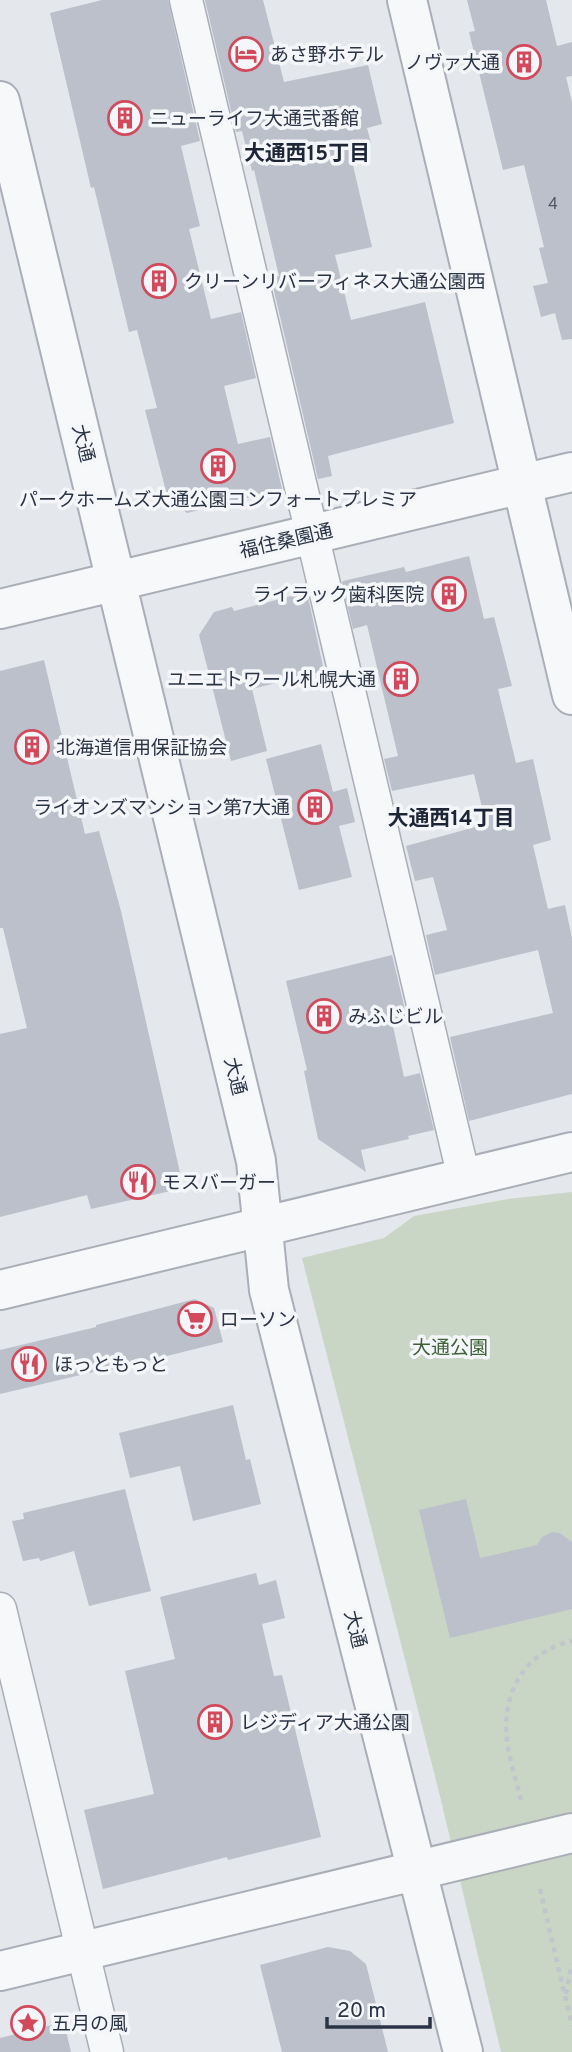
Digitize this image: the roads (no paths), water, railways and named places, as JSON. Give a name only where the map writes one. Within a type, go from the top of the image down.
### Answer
[{"type":"street","points":[[186,0],[464,1178]]},
{"type":"street","points":[[407,0],[572,695]]},
{"type":"street","name":"大通","points":[[0,101],[256,1161],[269,1290],[463,2052]]},
{"type":"street","name":"福住桑園通","points":[[0,609],[572,472]]},
{"type":"street","points":[[0,1290],[572,1152]]},
{"type":"street","points":[[0,1609],[107,2052]]},
{"type":"street","points":[[0,1971],[572,1833]]},
{"type":"place","name":"あさ野ホテル","points":[[246,54]]},
{"type":"place","name":"ノヴァ大通","points":[[524,62]]},
{"type":"place","name":"ニューライフ大通弐番館","points":[[125,118]]},
{"type":"place","name":"クリーンリバーフィネス大通公園西","points":[[159,281]]},
{"type":"place","name":"パークホームズ大通公園コンフォートプレミア","points":[[218,466]]},
{"type":"place","name":"ライラック歯科医院","points":[[449,594]]},
{"type":"place","name":"ユニエトワール札幌大通","points":[[401,679]]},
{"type":"place","name":"北海道信用保証協会","points":[[32,747]]},
{"type":"place","name":"ライオンズマンション第7大通","points":[[315,807]]},
{"type":"place","name":"みふじビル","points":[[324,1016]]},
{"type":"place","name":"モスバーガー","points":[[138,1182]]},
{"type":"place","name":"ローソン","points":[[195,1319]]},
{"type":"place","name":"ほっともっと","points":[[29,1364]]},
{"type":"place","name":"レジディア大通公園","points":[[215,1722]]},
{"type":"place","name":"五月の風","points":[[28,2023]]},
{"type":"district","name":"大通西15丁目","points":[[307,153]]},
{"type":"district","name":"大通西14丁目","points":[[451,818]]},
{"type":"park label","name":"大通公園","points":[[450,1347]]}]
